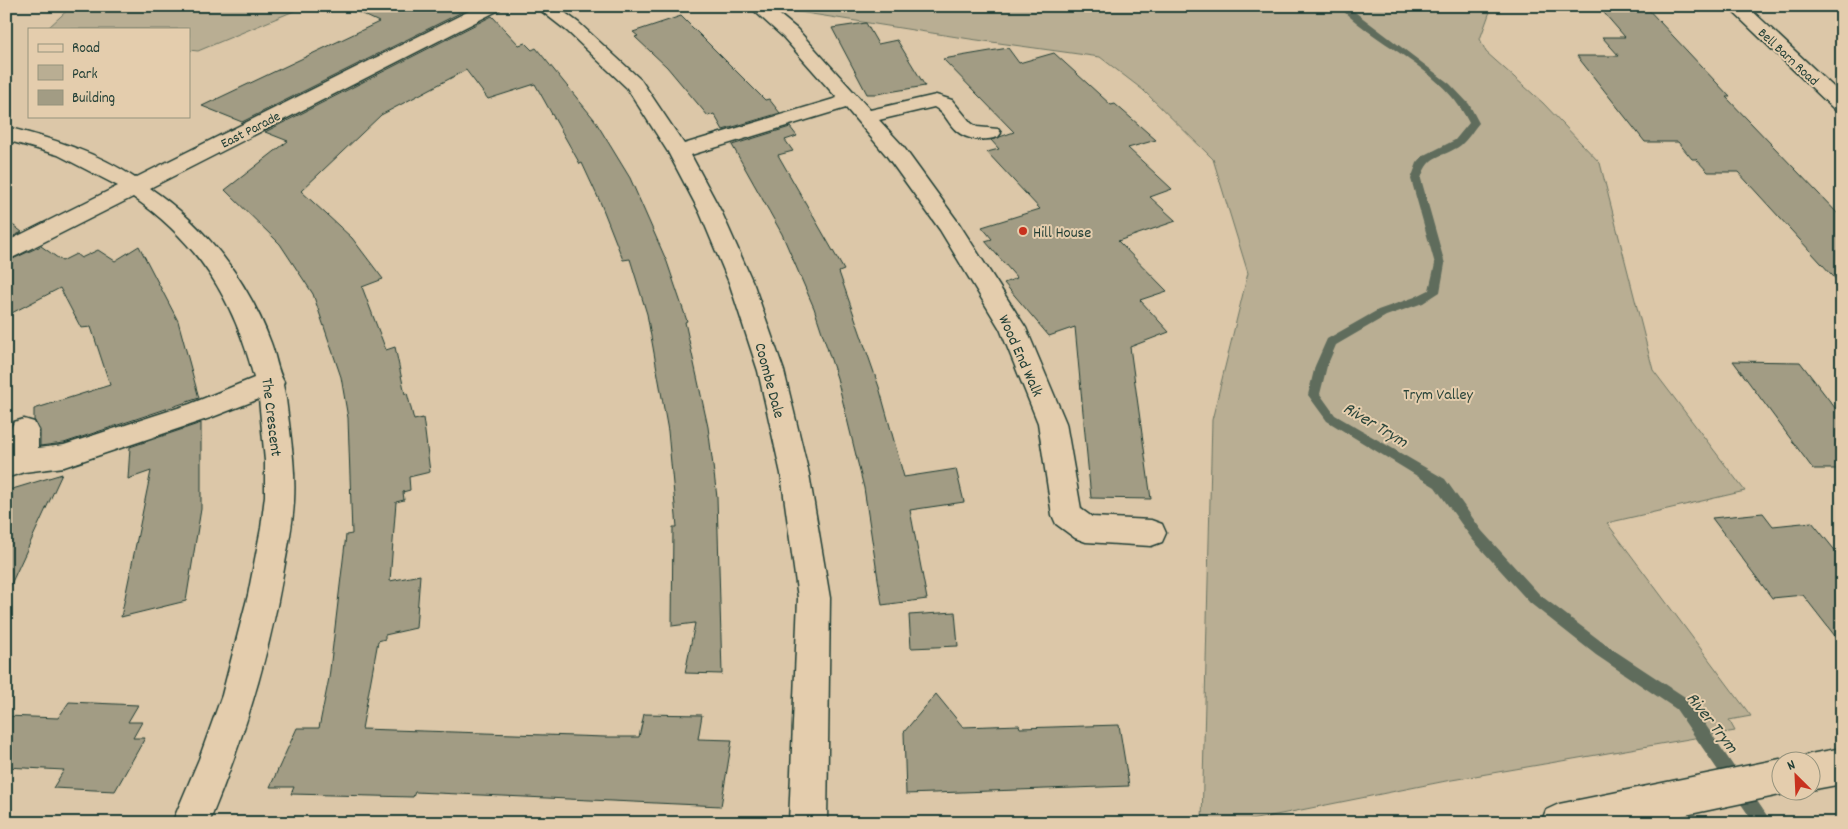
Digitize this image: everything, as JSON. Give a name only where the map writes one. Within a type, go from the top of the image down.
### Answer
[{"type":"street","name":"East Parade","points":[[6,252],[493,6]]},
{"type":"street","name":"Coombe Dale","points":[[544,6],[572,27],[634,84],[679,152],[711,213],[742,285],[771,372],[795,474],[814,598],[808,823]]},
{"type":"street","name":"Wood End Walk","points":[[758,6],[790,33],[894,150],[950,227],[1014,328],[1052,423],[1067,515],[1086,528],[1151,534]]},
{"type":"street","name":"Bell Barn Road","points":[[1736,6],[1842,106]]},
{"type":"street","points":[[679,152],[858,108],[936,101],[944,103],[970,134],[991,133]]},
{"type":"street","name":"The Crescent","points":[[6,133],[60,148],[137,186],[174,216],[210,254],[232,286],[250,321],[271,382],[278,431],[280,506],[269,572],[254,645],[214,770],[190,823]]},
{"type":"street","points":[[24,430],[15,464],[64,456],[200,411],[271,382]]},
{"type":"street","points":[[1820,770],[1842,766]]},
{"type":"street","points":[[1558,823],[1770,779]]},
{"type":"green space","points":[[72,6],[306,6],[198,51],[190,50],[190,28],[49,27]]},
{"type":"green space","name":"Trym Valley","points":[[761,6],[1492,6],[1480,39],[1486,52],[1543,103],[1600,163],[1653,370],[1745,491],[1607,523],[1751,716],[1729,720],[1735,731],[1446,781],[1236,823],[1202,823],[1212,420],[1248,273],[1213,159],[1143,90],[1100,57],[970,39]]},
{"type":"building","points":[[345,6],[474,6],[242,122],[202,106],[379,22]]},
{"type":"building","points":[[1598,6],[1645,6],[1730,97],[1726,97],[1842,218],[1842,286],[1738,172],[1708,172],[1696,159],[1692,159],[1678,142],[1645,142],[1577,56],[1619,56],[1602,37],[1625,37]]},
{"type":"building","points":[[492,16],[519,45],[525,43],[532,50],[536,48],[594,119],[630,178],[667,262],[687,321],[685,322],[708,427],[717,497],[722,674],[685,673],[695,623],[672,626],[673,527],[677,527],[668,431],[647,314],[630,259],[623,260],[601,204],[582,163],[580,164],[535,84],[488,99],[466,70],[381,115],[301,191],[352,238],[383,279],[362,287],[386,350],[395,347],[405,394],[407,393],[414,420],[423,418],[430,472],[409,477],[410,490],[403,492],[404,500],[396,502],[390,581],[420,575],[416,628],[385,635],[385,639],[378,641],[362,729],[639,737],[644,714],[702,715],[698,739],[732,740],[721,806],[415,792],[413,797],[291,794],[294,787],[270,787],[297,728],[319,728],[329,678],[346,535],[352,534],[348,418],[341,377],[313,294],[280,244],[225,190],[288,141],[265,132]]},
{"type":"building","points":[[681,16],[765,100],[769,99],[780,113],[723,130],[714,114],[708,116],[667,67],[635,37],[638,36],[633,32]]},
{"type":"building","points":[[866,23],[878,44],[897,40],[925,86],[867,94],[832,28]]},
{"type":"building","points":[[1008,48],[1019,63],[1054,53],[1111,105],[1115,104],[1156,140],[1128,148],[1172,189],[1150,197],[1176,221],[1118,241],[1167,291],[1140,300],[1169,332],[1130,347],[1151,499],[1091,498],[1075,327],[1049,336],[1004,283],[1017,278],[985,241],[992,239],[982,227],[1040,209],[987,152],[999,149],[991,140],[1014,132],[943,59]]},
{"type":"building","points":[[790,127],[797,136],[785,140],[793,151],[778,155],[844,270],[839,272],[879,387],[904,477],[956,469],[964,502],[910,510],[927,599],[882,605],[864,488],[837,378],[814,308],[782,234],[732,145]]},
{"type":"building","points":[[6,220],[22,232],[6,240]]},
{"type":"building","points":[[41,246],[62,261],[76,254],[81,258],[98,250],[115,261],[139,246],[178,321],[199,398],[64,443],[40,446],[40,430],[34,420],[34,409],[110,385],[91,327],[81,328],[60,288],[6,316],[6,262]]},
{"type":"building","points":[[1733,361],[1800,362],[1842,417],[1842,469],[1813,469]]},
{"type":"building","points":[[201,423],[201,509],[186,601],[121,617],[151,471],[128,479],[130,447]]},
{"type":"building","points":[[62,474],[6,595],[6,491]]},
{"type":"building","points":[[1763,513],[1773,526],[1812,522],[1842,559],[1842,645],[1803,595],[1772,598],[1712,518]]},
{"type":"building","points":[[955,612],[958,646],[911,648],[909,615]]},
{"type":"building","points":[[936,694],[963,727],[1019,725],[1020,728],[1119,725],[1129,786],[906,794],[904,732]]},
{"type":"building","points":[[69,702],[138,705],[128,722],[142,722],[133,738],[145,738],[115,791],[53,788],[64,770],[6,767],[6,716],[58,718]]},
{"type":"waterway","name":"River Trym","points":[[1342,6],[1447,86],[1466,106],[1474,123],[1459,142],[1426,158],[1416,179],[1440,264],[1434,292],[1419,300],[1382,313],[1331,342],[1321,366],[1314,395],[1331,418],[1440,483],[1477,535],[1535,599],[1601,650],[1682,704],[1764,823]]},
{"type":"place","name":"Hill House","points":[[1023,231]]}]
